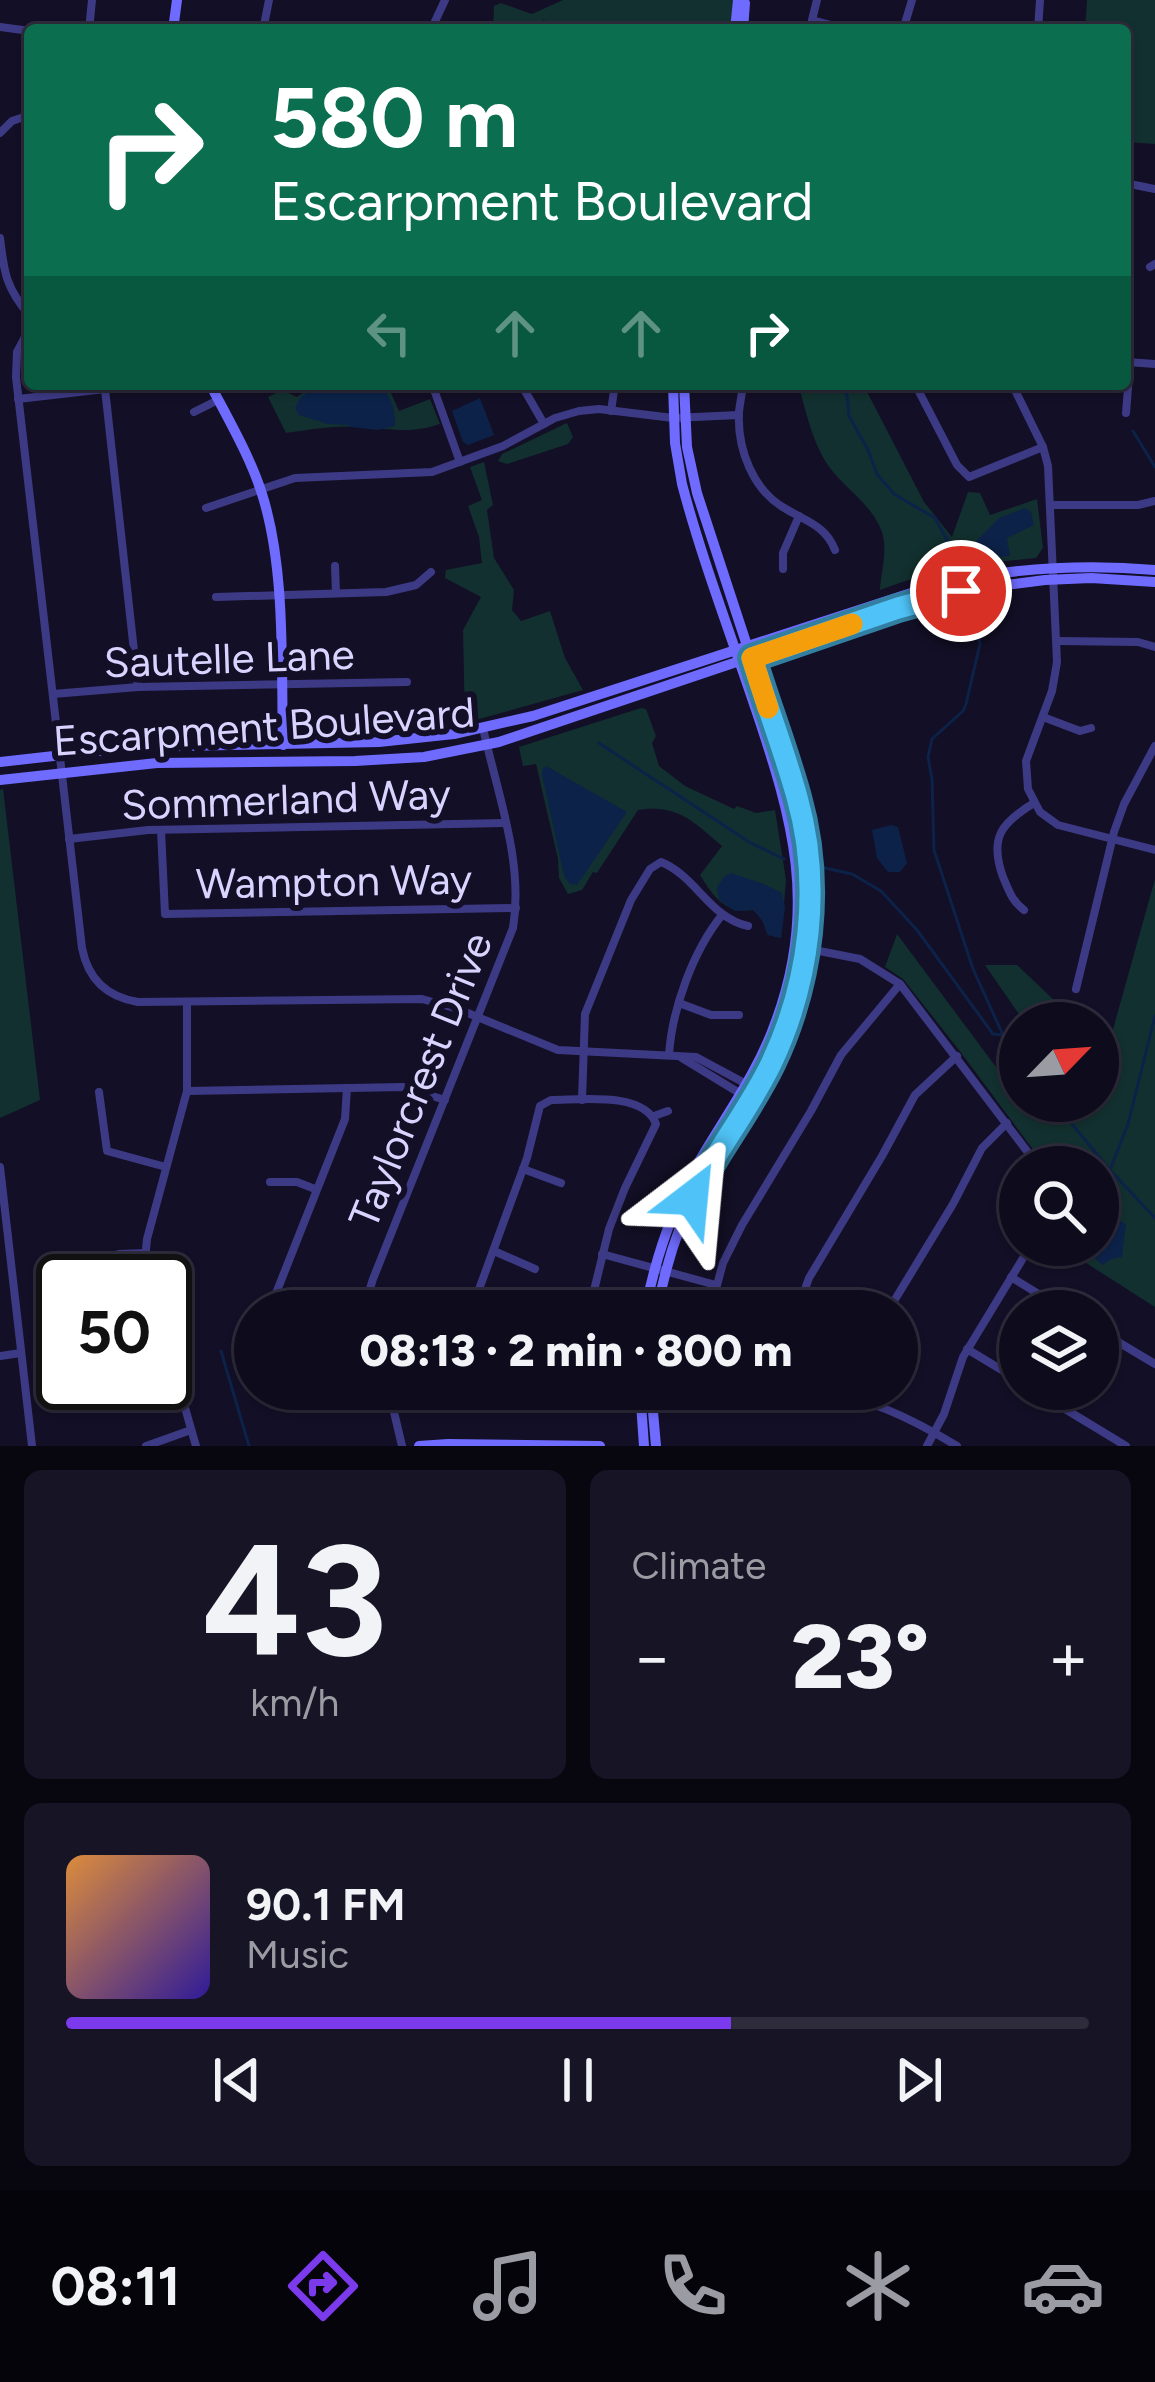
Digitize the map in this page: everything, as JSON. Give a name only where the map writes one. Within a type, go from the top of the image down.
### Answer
[{"type":"main road","points":[[213,390],[261,489],[275,551],[283,761]]},
{"type":"main road","points":[[653,1290],[698,1188],[748,1091],[771,1063],[789,1020],[803,970],[800,948],[809,880],[802,819],[744,654],[697,493],[674,390]]},
{"type":"main road","points":[[679,418],[683,390]]},
{"type":"main road","name":"Escarpment Boulevard","points":[[0,780],[157,763],[424,757],[487,745],[897,603],[1054,573],[1155,570]]},
{"type":"main road","name":"Escarpment Boulevard","points":[[1054,573],[1155,582]]},
{"type":"main road","name":"Escarpment Boulevard","points":[[0,762],[134,747],[419,739],[533,716],[744,654]]},
{"type":"main road","points":[[659,1290],[660,1270]]},
{"type":"main road","points":[[641,1410],[644,1446]]},
{"type":"main road","points":[[653,1410],[656,1446]]},
{"type":"main road","points":[[419,1446],[600,1446]]},
{"type":"street","points":[[817,0],[812,20],[827,24]]},
{"type":"street","points":[[0,238],[7,284],[24,309]]},
{"type":"street","points":[[24,336],[15,364],[18,399],[82,948],[92,976],[108,992],[130,1002],[422,998],[558,1050],[702,1059],[748,1091]]},
{"type":"street","points":[[18,399],[96,390]]},
{"type":"street","points":[[105,390],[138,687]]},
{"type":"street","points":[[434,390],[460,462]]},
{"type":"street","points":[[524,390],[544,424]]},
{"type":"street","points":[[611,411],[614,390]]},
{"type":"street","points":[[742,390],[743,447],[755,481],[775,503],[826,532],[835,550]]},
{"type":"street","points":[[918,390],[952,456],[969,476],[1042,447]]},
{"type":"street","points":[[1015,390],[1048,466],[1058,641],[1055,679],[1025,766],[1026,782],[1034,803],[1058,825],[1155,850]]},
{"type":"street","points":[[1126,390],[1126,412]]},
{"type":"street","points":[[194,412],[218,400]]},
{"type":"street","points":[[206,508],[307,477],[425,473],[503,446],[579,411],[679,418],[739,415]]},
{"type":"street","points":[[1050,505],[1155,501]]},
{"type":"street","points":[[783,569],[783,553],[799,516]]},
{"type":"street","points":[[335,566],[336,593]]},
{"type":"street","points":[[216,597],[403,589],[431,572]]},
{"type":"street","points":[[1058,641],[1138,642],[1155,647]]},
{"type":"street","name":"Sautelle Lane","points":[[53,694],[138,687],[406,682]]},
{"type":"street","points":[[1042,717],[1076,730],[1091,728]]},
{"type":"street","name":"Taylorcrest Drive","points":[[370,1290],[511,936],[515,873],[483,728]]},
{"type":"street","points":[[1076,989],[1111,841],[1124,804],[1155,746]]},
{"type":"street","points":[[1024,910],[1011,898],[998,864],[997,845],[1006,823],[1034,803]]},
{"type":"street","name":"Sommerland Way","points":[[69,839],[161,830],[504,823]]},
{"type":"street","name":"Wampton Way","points":[[161,830],[165,914],[516,908]]},
{"type":"street","points":[[582,1100],[584,1014],[623,916],[652,866],[664,862],[722,915],[748,926]]},
{"type":"street","points":[[669,1055],[672,1020],[705,938],[722,915]]},
{"type":"street","points":[[800,948],[860,959],[900,984],[1024,1146]]},
{"type":"street","points":[[715,1290],[734,1239],[841,1055],[900,984]]},
{"type":"street","points":[[118,1254],[145,1253],[187,1091],[187,1001]]},
{"type":"street","points":[[679,1004],[711,1015],[739,1015]]},
{"type":"street","points":[[805,1290],[915,1096],[957,1056]]},
{"type":"street","points":[[187,1091],[403,1087],[445,1100]]},
{"type":"street","points":[[277,1290],[345,1119],[347,1088]]},
{"type":"street","points":[[99,1092],[107,1151],[166,1167]]},
{"type":"street","points":[[479,1290],[523,1169],[540,1106],[550,1100],[628,1102],[654,1116],[653,1132],[625,1188],[594,1290]]},
{"type":"street","points":[[654,1116],[668,1111]]},
{"type":"street","points":[[901,1290],[982,1148],[1007,1123]]},
{"type":"street","points":[[0,1167],[32,1446]]},
{"type":"street","points":[[523,1169],[561,1183]]},
{"type":"street","points":[[270,1181],[297,1182],[316,1190]]},
{"type":"street","points":[[494,1251],[535,1269]]},
{"type":"street","points":[[602,1254],[716,1285]]},
{"type":"street","points":[[0,1266],[11,1265]]},
{"type":"street","points":[[927,1446],[967,1349],[1018,1266]]},
{"type":"street","points":[[1011,1277],[1032,1290]]},
{"type":"street","points":[[1119,1343],[1155,1364]]},
{"type":"street","points":[[967,1349],[999,1369]]},
{"type":"street","points":[[0,1356],[21,1353]]},
{"type":"street","points":[[185,1410],[196,1446]]},
{"type":"street","points":[[393,1410],[402,1446]]},
{"type":"street","points":[[890,1410],[957,1446]]},
{"type":"street","points":[[1067,1410],[1126,1446]]},
{"type":"street","points":[[146,1446],[191,1430]]},
{"type":"green space","points":[[563,0],[736,0],[733,24],[548,24],[544,20],[493,24],[494,6],[501,3],[532,14]]},
{"type":"green space","points":[[1087,0],[1155,0],[1155,144],[1131,142],[1131,24],[1085,24]]},
{"type":"green space","points":[[282,390],[297,397],[307,390],[390,390],[399,411],[430,399],[440,424],[410,430],[344,427],[286,433],[268,397]]},
{"type":"green space","points":[[800,390],[866,390],[924,502],[952,537],[968,492],[980,493],[990,515],[1037,499],[1043,548],[1036,558],[957,569],[880,590],[882,532],[873,515],[834,473],[812,430]]},
{"type":"green space","points":[[567,423],[573,437],[568,444],[507,464],[498,461],[502,454]]},
{"type":"green space","points":[[484,462],[493,505],[487,510],[494,558],[514,590],[512,610],[521,621],[550,611],[565,658],[583,690],[465,723],[463,630],[481,597],[445,578],[446,570],[482,563],[468,506],[482,500],[470,467]]},
{"type":"green space","points":[[646,709],[656,736],[652,743],[659,766],[685,786],[734,809],[775,810],[786,880],[781,938],[768,935],[753,910],[728,907],[716,897],[700,875],[722,846],[675,812],[638,810],[597,873],[593,872],[582,890],[568,894],[559,878],[536,764],[523,766],[519,747]]},
{"type":"green space","points":[[0,790],[40,1100],[0,1118]]},
{"type":"green space","points":[[1155,879],[1155,1307],[1091,1266],[1119,1266],[1119,1146],[1030,1146],[1013,1122],[1119,1122],[1119,1008]]},
{"type":"green space","points":[[897,934],[999,1071],[999,1104],[903,979],[885,967]]},
{"type":"green space","points":[[985,965],[1017,965],[1056,1002],[1011,1002]]},
{"type":"water","points":[[311,390],[383,390],[394,409],[395,426],[378,430],[328,424],[299,415],[295,408]]},
{"type":"water","points":[[480,398],[494,435],[468,445],[452,411]]},
{"type":"water","points":[[1025,508],[1034,525],[1007,538],[1010,556],[972,559],[973,544],[999,518]]},
{"type":"water","points":[[546,766],[627,812],[577,885],[564,876],[542,775]]},
{"type":"water","points":[[898,827],[907,863],[900,872],[888,872],[877,858],[872,830]]},
{"type":"water","points":[[731,873],[782,893],[781,938],[768,935],[753,910],[735,911],[719,900],[717,887]]},
{"type":"water","points":[[1119,1220],[1126,1224],[1119,1258]]},
{"type":"waterway","points":[[845,390],[849,416],[877,474],[894,494],[935,518],[963,569]]},
{"type":"waterway","points":[[1133,431],[1155,467]]},
{"type":"waterway","points":[[970,599],[980,644],[966,704],[932,739],[928,757],[934,850],[973,969],[999,1026]]},
{"type":"waterway","points":[[599,743],[749,842],[784,859]]},
{"type":"waterway","points":[[816,866],[852,874],[881,891],[917,930],[993,1034],[999,1035]]},
{"type":"waterway","points":[[1155,1016],[1128,1124],[1110,1170],[1155,1218]]},
{"type":"waterway","points":[[1070,1122],[1090,1146]]},
{"type":"waterway","points":[[221,1351],[249,1446]]},
{"type":"slow traffic","points":[[768,708],[752,658],[852,624]]},
{"type":"route","points":[[692,1198],[781,1042],[803,970],[809,921],[809,867],[802,819],[752,658],[961,591]]}]
